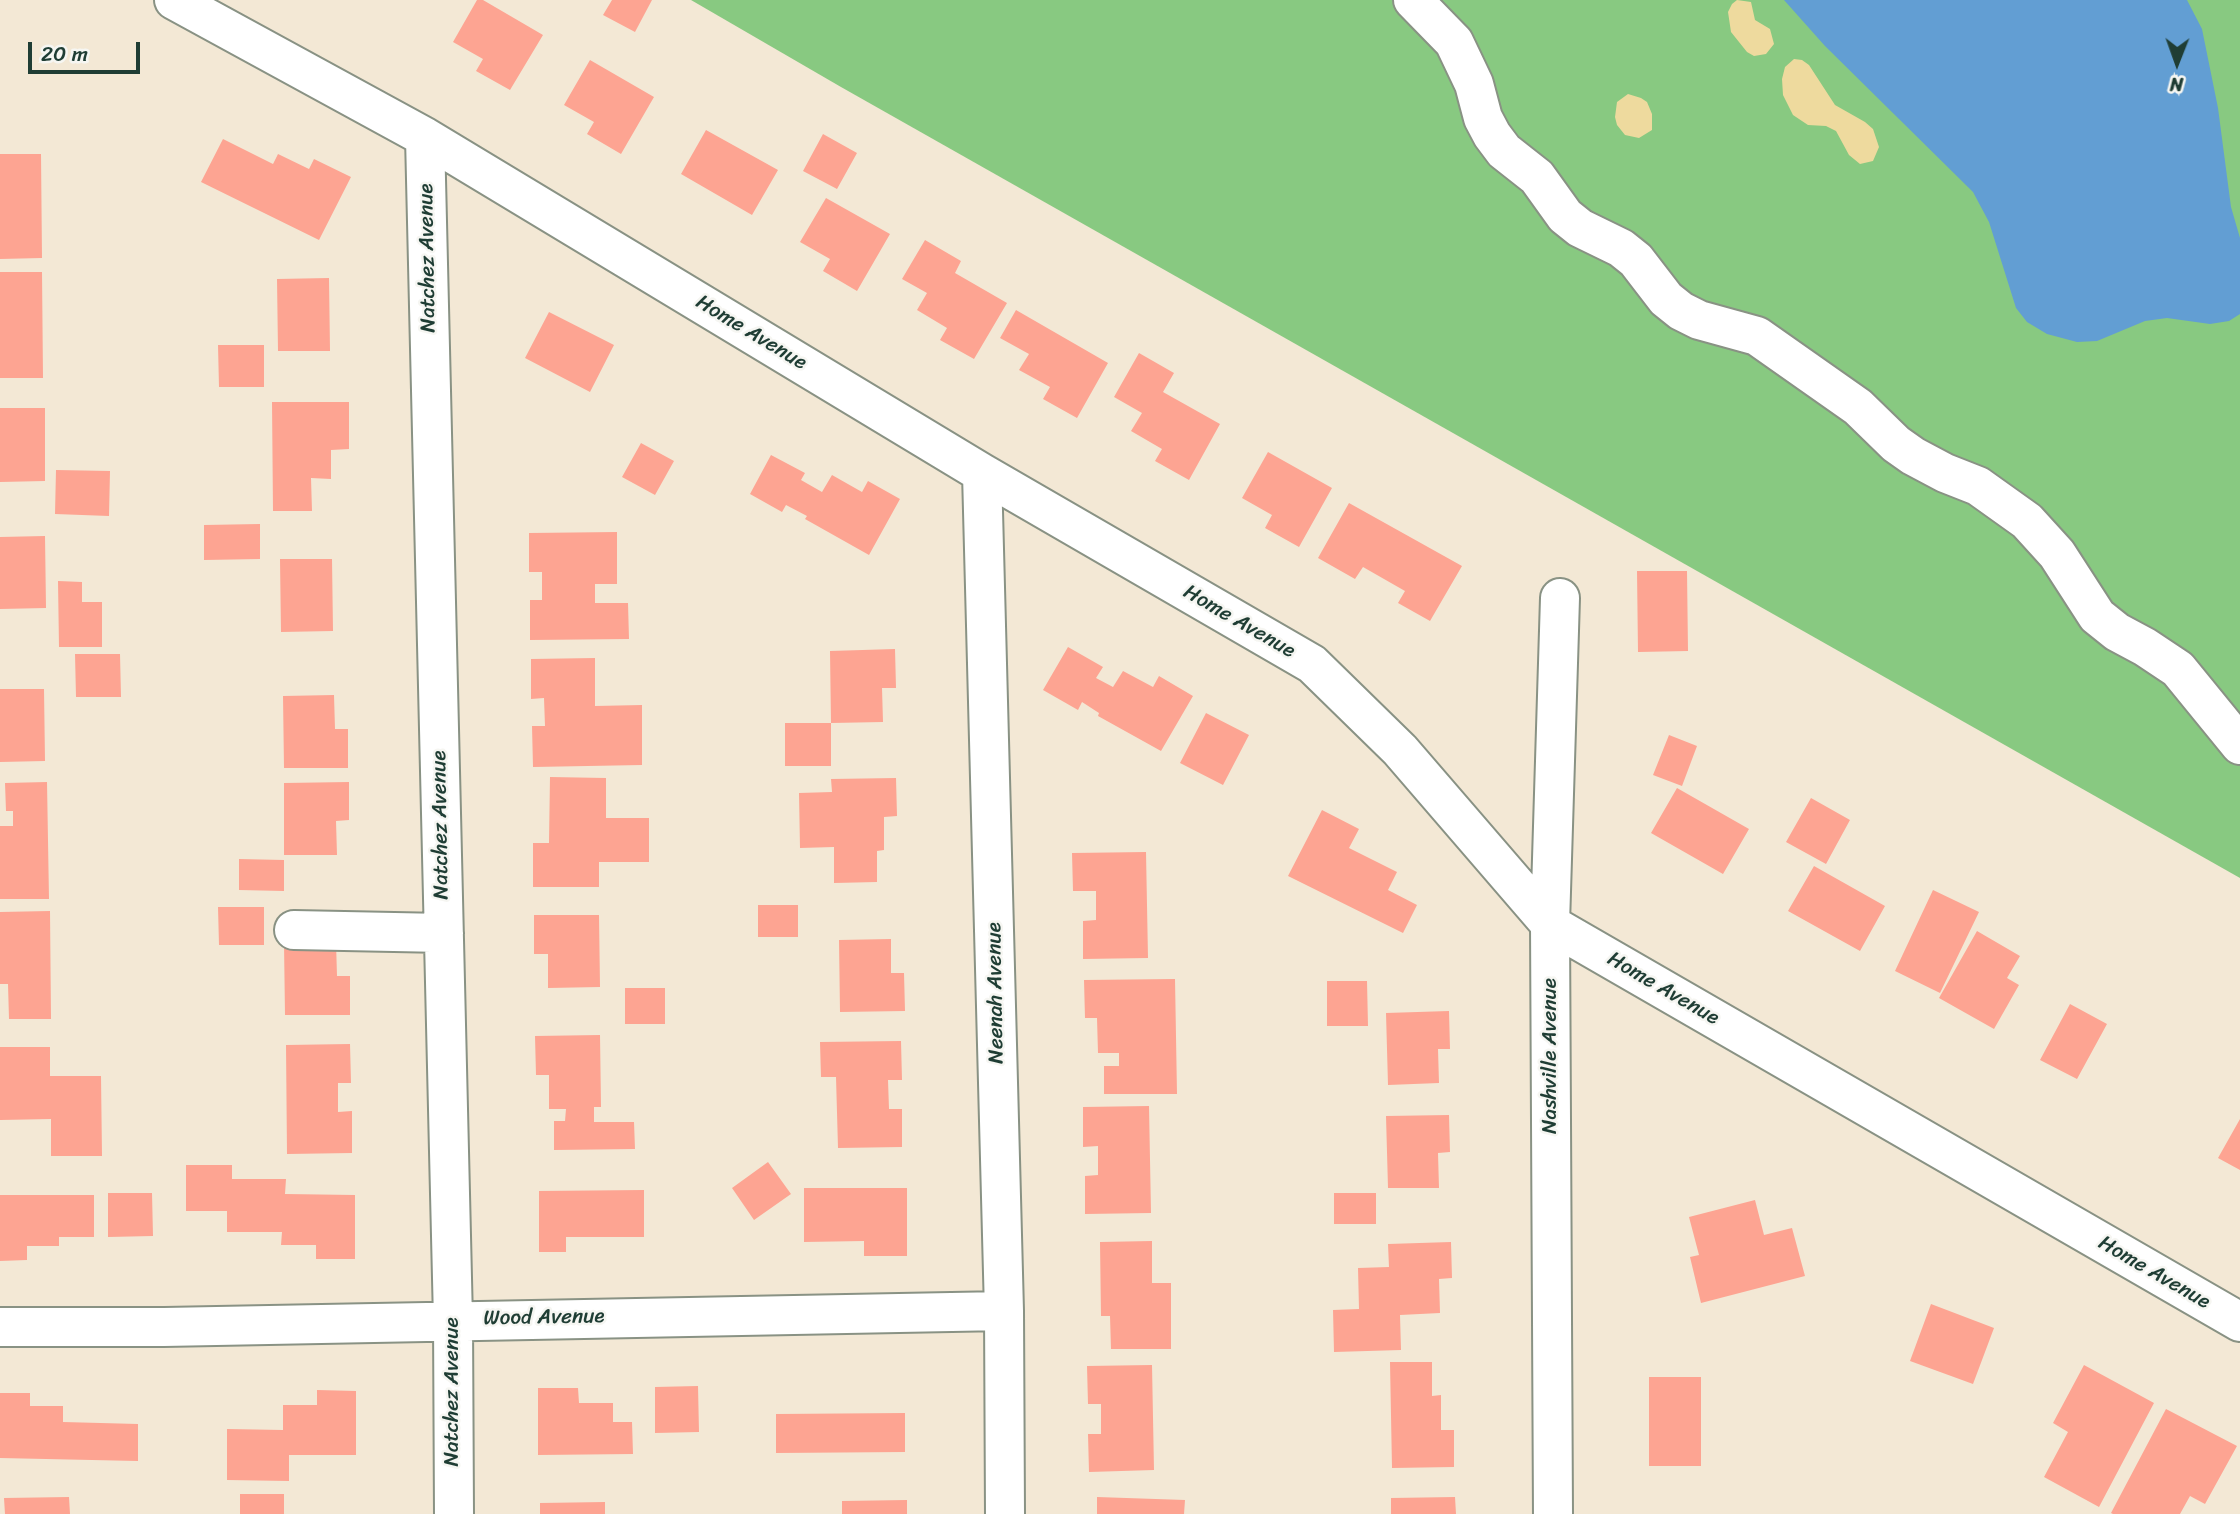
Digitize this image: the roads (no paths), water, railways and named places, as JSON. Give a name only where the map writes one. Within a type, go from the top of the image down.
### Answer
[{"type":"street","name":"Home Avenue","points":[[174,0],[425,137],[982,473],[1312,664],[1400,750],[1550,924],[2240,1322]]},
{"type":"street","points":[[1413,0],[1454,42],[1474,84],[1483,118],[1492,135],[1504,151],[1537,177],[1565,216],[1580,228],[1621,248],[1636,260],[1666,299],[1681,311],[1699,320],[1757,336],[1857,407],[1896,444],[1913,456],[1978,486],[2027,521],[2057,554],[2097,616],[2117,632],[2146,647],[2178,669],[2240,745]]},
{"type":"street","name":"Natchez Avenue","points":[[425,137],[453,1320],[454,1514]]},
{"type":"street","name":"Neenah Avenue","points":[[982,473],[1004,1311],[1005,1514]]},
{"type":"street","name":"Nashville Avenue","points":[[1553,1514],[1550,924],[1560,598]]},
{"type":"street","points":[[294,930],[444,933]]},
{"type":"street","name":"Wood Avenue","points":[[0,1327],[1004,1311]]},
{"type":"water","points":[[1784,0],[2187,0],[2202,29],[2218,108],[2231,207],[2240,238],[2240,314],[2229,321],[2210,324],[2167,318],[2145,321],[2097,341],[2077,342],[2047,334],[2027,322],[2016,308],[1989,222],[1973,192],[1825,46]]}]
